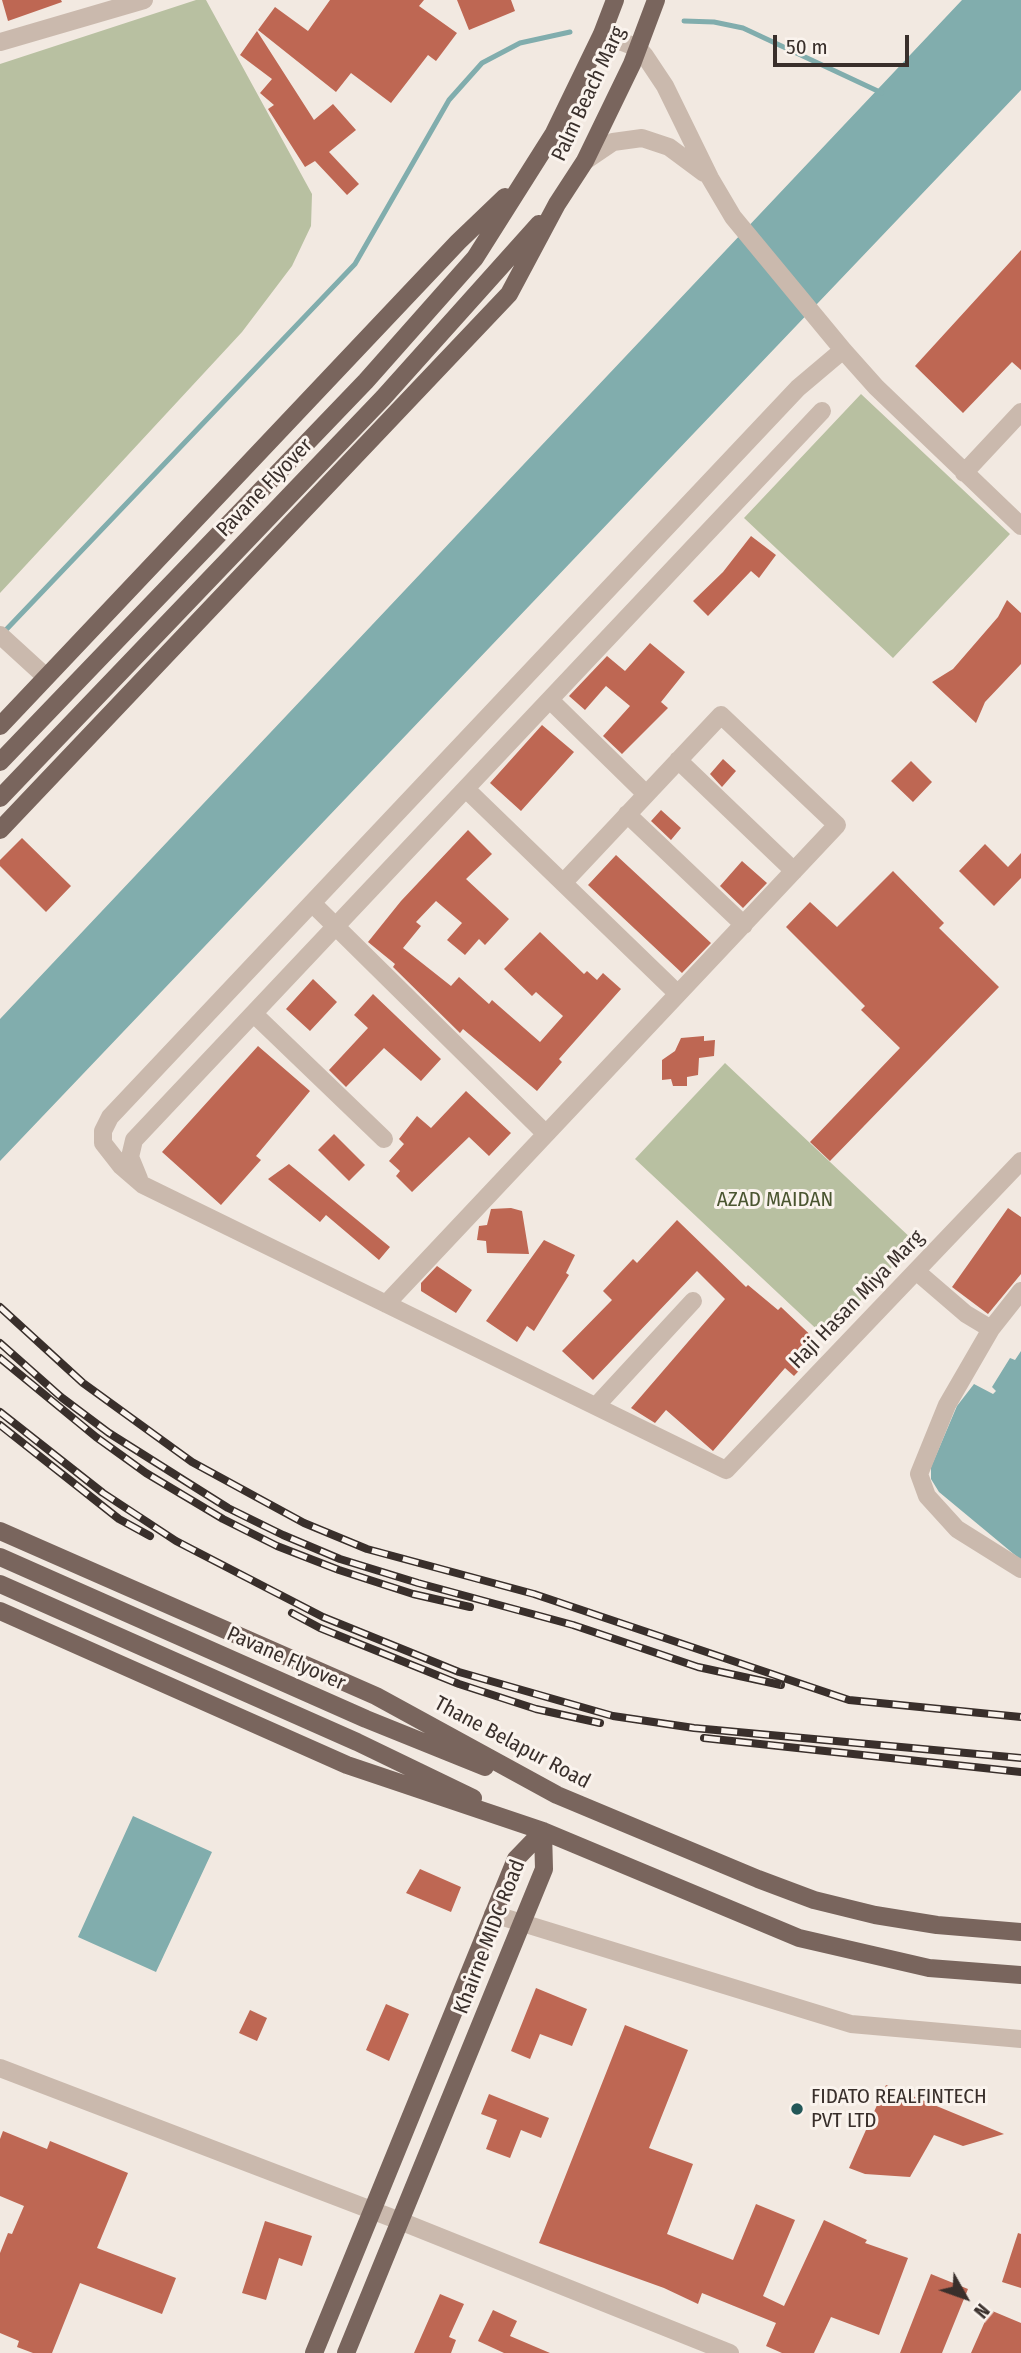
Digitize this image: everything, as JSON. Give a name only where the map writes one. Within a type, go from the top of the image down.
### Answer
[{"type":"main road","name":"Palm Beach Marg","points":[[525,177],[554,133],[602,34],[615,0]]},
{"type":"main road","name":"Palm Beach Marg","points":[[557,204],[585,161],[638,48],[656,0]]},
{"type":"main road","name":"Pavane Flyover","points":[[0,762],[366,381],[475,258],[525,177]]},
{"type":"main road","points":[[0,726],[458,242],[525,177]]},
{"type":"main road","name":"Pavane Flyover","points":[[0,798],[383,398],[557,204]]},
{"type":"main road","points":[[0,830],[509,294],[557,204]]},
{"type":"main road","name":"Thane Belapur Road","points":[[0,1531],[376,1696],[557,1795],[814,1900],[937,1925],[1021,1932]]},
{"type":"main road","name":"Pavane Flyover","points":[[0,1557],[366,1719],[557,1795]]},
{"type":"main road","points":[[0,1584],[357,1742],[542,1831],[799,1938],[929,1969],[1021,1975]]},
{"type":"main road","points":[[0,1611],[347,1765],[542,1831]]},
{"type":"main road","name":"Khairne MIDC Road","points":[[314,2353],[516,1860],[542,1831]]},
{"type":"main road","name":"Khairne MIDC Road","points":[[346,2353],[544,1870],[542,1831]]},
{"type":"street","points":[[0,42],[144,0]]},
{"type":"street","points":[[602,34],[638,48],[665,86],[733,217],[839,344],[876,387],[1021,526]]},
{"type":"street","points":[[585,161],[613,142],[642,138],[669,146],[710,177]]},
{"type":"street","points":[[693,1301],[596,1406],[143,1185],[106,1149],[102,1137],[106,1124],[839,344]]},
{"type":"street","points":[[143,1185],[130,1157],[134,1140],[822,411]]},
{"type":"street","points":[[964,473],[1021,412]]},
{"type":"street","points":[[0,635],[46,677]]},
{"type":"street","points":[[550,699],[646,794]]},
{"type":"street","points":[[386,1304],[837,825],[721,715],[563,883]]},
{"type":"street","points":[[678,760],[794,871]]},
{"type":"street","points":[[466,789],[678,994]]},
{"type":"street","points":[[627,814],[744,925]]},
{"type":"street","points":[[312,903],[546,1134]]},
{"type":"street","points":[[254,1014],[384,1139]]},
{"type":"street","name":"Haji Hasan Miya Marg","points":[[596,1406],[726,1470],[1021,1161]]},
{"type":"street","points":[[916,1271],[965,1314],[991,1329]]},
{"type":"street","points":[[1021,1291],[991,1329],[947,1405],[919,1474],[926,1496],[957,1529],[1021,1569]]},
{"type":"street","points":[[493,1914],[851,2024],[1021,2039]]},
{"type":"street","points":[[0,2068],[400,2221],[730,2353]]},
{"type":"green space","points":[[196,0],[206,0],[312,194],[311,226],[292,266],[242,332],[0,593],[0,64]]},
{"type":"green space","points":[[861,394],[1010,534],[893,658],[744,518]]},
{"type":"green space","name":"AZAD MAIDAN","points":[[725,1063],[915,1242],[826,1338],[635,1159]]},
{"type":"water","points":[[962,0],[1021,0],[1021,90],[0,1161],[0,1019]]},
{"type":"water","points":[[1021,1351],[1021,1560],[939,1492],[931,1479],[931,1467],[957,1406],[974,1384],[993,1394],[996,1391],[992,1387],[1010,1358],[1015,1360]]},
{"type":"water","points":[[133,1816],[212,1852],[156,1972],[78,1937]]},
{"type":"building","points":[[2,0],[61,0],[62,2],[8,21]]},
{"type":"building","points":[[330,0],[424,0],[419,6],[457,33],[436,61],[428,55],[391,103],[351,73],[336,92],[258,30],[275,7],[308,31]]},
{"type":"building","points":[[457,0],[511,0],[515,11],[469,30]]},
{"type":"building","points":[[257,31],[314,120],[333,104],[356,130],[329,152],[359,184],[347,195],[315,161],[305,167],[268,109],[274,105],[260,93],[272,79],[240,55]]},
{"type":"building","points":[[1021,250],[1021,370],[1012,362],[963,413],[915,366]]},
{"type":"building","points":[[751,536],[776,555],[759,578],[751,571],[708,616],[693,601],[723,572]]},
{"type":"building","points":[[1007,600],[1021,613],[1021,664],[985,702],[976,723],[932,682],[953,669],[998,617]]},
{"type":"building","points":[[650,643],[685,672],[661,702],[668,708],[622,754],[603,736],[630,706],[606,686],[585,710],[569,696],[607,656],[625,671]]},
{"type":"building","points":[[542,725],[574,752],[521,811],[490,783]]},
{"type":"building","points":[[723,759],[736,771],[722,787],[710,774]]},
{"type":"building","points":[[911,761],[932,782],[913,802],[891,781]]},
{"type":"building","points":[[661,810],[681,828],[671,840],[651,821]]},
{"type":"building","points":[[468,830],[492,854],[466,879],[509,919],[485,945],[479,939],[465,955],[447,940],[462,923],[436,901],[416,922],[421,926],[403,948],[451,986],[459,977],[489,1004],[492,1000],[540,1042],[563,1016],[536,992],[532,996],[504,969],[540,932],[584,974],[587,971],[597,980],[603,973],[621,989],[559,1059],[562,1062],[537,1091],[463,1029],[460,1033],[393,967],[395,964],[368,942],[401,901]]},
{"type":"building","points":[[22,838],[71,886],[46,912],[0,866],[0,860]]},
{"type":"building","points":[[985,844],[1008,867],[1021,853],[1021,878],[994,906],[959,871]]},
{"type":"building","points":[[616,855],[711,943],[682,973],[588,885]]},
{"type":"building","points":[[742,861],[767,883],[743,908],[720,886]]},
{"type":"building","points":[[893,871],[944,923],[939,928],[999,987],[830,1161],[810,1142],[900,1048],[861,1010],[865,1006],[786,927],[810,902],[837,927]]},
{"type":"building","points":[[313,979],[337,1002],[310,1031],[286,1009]]},
{"type":"building","points":[[373,994],[441,1059],[421,1081],[384,1048],[346,1087],[329,1070],[368,1028],[354,1015]]},
{"type":"building","points":[[704,1036],[704,1041],[715,1040],[714,1056],[699,1058],[698,1075],[687,1077],[687,1086],[673,1086],[671,1079],[662,1080],[662,1060],[675,1051],[681,1038]]},
{"type":"building","points":[[258,1046],[310,1091],[256,1156],[261,1160],[221,1205],[162,1152]]},
{"type":"building","points":[[466,1091],[511,1133],[489,1156],[469,1137],[412,1192],[396,1176],[400,1171],[389,1161],[404,1144],[399,1139],[417,1116],[431,1128]]},
{"type":"building","points":[[334,1134],[365,1165],[349,1181],[318,1150]]},
{"type":"building","points":[[289,1164],[390,1247],[379,1260],[326,1215],[320,1222],[268,1179]]},
{"type":"building","points":[[511,1208],[522,1211],[529,1254],[487,1253],[486,1241],[477,1240],[479,1226],[487,1225],[491,1209]]},
{"type":"building","points":[[1008,1208],[1021,1217],[1021,1274],[988,1314],[952,1287]]},
{"type":"building","points":[[677,1220],[746,1287],[748,1285],[778,1310],[781,1307],[822,1346],[794,1376],[785,1368],[713,1451],[666,1410],[655,1423],[631,1408],[725,1299],[697,1271],[593,1380],[562,1351],[612,1300],[603,1291],[633,1259],[637,1263]]},
{"type":"building","points":[[544,1240],[575,1255],[566,1273],[569,1275],[534,1331],[527,1326],[517,1342],[486,1321]]},
{"type":"building","points":[[437,1266],[472,1290],[456,1313],[421,1291],[421,1283]]},
{"type":"building","points":[[420,1869],[461,1887],[451,1912],[406,1893]]},
{"type":"building","points":[[536,1988],[587,2009],[572,2046],[540,2034],[530,2059],[511,2051]]},
{"type":"building","points":[[386,2004],[409,2014],[389,2061],[366,2050]]},
{"type":"building","points":[[250,2010],[267,2018],[257,2041],[239,2033]]},
{"type":"building","points":[[625,2025],[688,2050],[649,2148],[693,2164],[667,2234],[733,2260],[756,2204],[795,2220],[763,2296],[784,2306],[824,2220],[867,2240],[865,2243],[908,2258],[879,2335],[831,2317],[814,2353],[782,2353],[766,2346],[776,2323],[702,2293],[698,2304],[664,2288],[539,2243]]},
{"type":"building","points":[[886,2085],[1004,2134],[963,2146],[934,2135],[910,2177],[865,2174],[849,2168]]},
{"type":"building","points":[[489,2094],[549,2118],[541,2138],[521,2130],[510,2158],[486,2149],[497,2120],[481,2114]]},
{"type":"building","points":[[3,2131],[47,2149],[50,2141],[128,2173],[97,2248],[176,2278],[162,2314],[80,2283],[52,2353],[33,2353],[17,2347],[19,2341],[0,2333],[0,2253],[24,2206],[0,2196],[0,2139]]},
{"type":"building","points":[[265,2221],[312,2236],[302,2266],[279,2258],[266,2300],[242,2293]]},
{"type":"building","points":[[1018,2233],[1021,2234],[1021,2288],[1002,2282]]},
{"type":"building","points":[[931,2274],[968,2289],[942,2353],[900,2353]]},
{"type":"building","points":[[440,2294],[464,2304],[449,2337],[456,2340],[451,2353],[414,2353]]},
{"type":"building","points":[[493,2310],[517,2321],[510,2336],[550,2353],[504,2353],[478,2341]]},
{"type":"building","points":[[990,2310],[1021,2323],[1021,2353],[971,2353]]},
{"type":"waterway","points":[[684,21],[714,22],[743,28],[882,93]]},
{"type":"waterway","points":[[2,634],[355,264],[449,100],[482,63],[520,43],[570,32]]},
{"type":"railway","points":[[0,1307],[83,1383],[192,1462],[304,1523],[367,1549],[534,1594],[849,1700],[1021,1717]]},
{"type":"railway","points":[[0,1343],[61,1397],[109,1433],[228,1508],[283,1535],[340,1559],[418,1583],[573,1625],[698,1667],[781,1685]]},
{"type":"railway","points":[[0,1358],[96,1437],[146,1473],[223,1519],[277,1546],[339,1570],[413,1594],[470,1607]]},
{"type":"railway","points":[[0,1412],[103,1493],[176,1541],[323,1617],[459,1672],[613,1716],[694,1728],[1021,1758]]},
{"type":"railway","points":[[0,1425],[119,1519],[150,1536]]},
{"type":"railway","points":[[292,1613],[320,1628],[459,1684],[536,1709],[600,1723]]},
{"type":"railway","points":[[704,1738],[1021,1772]]},
{"type":"place","name":"FIDATO REALFINTECH PVT LTD","points":[[797,2109]]}]
